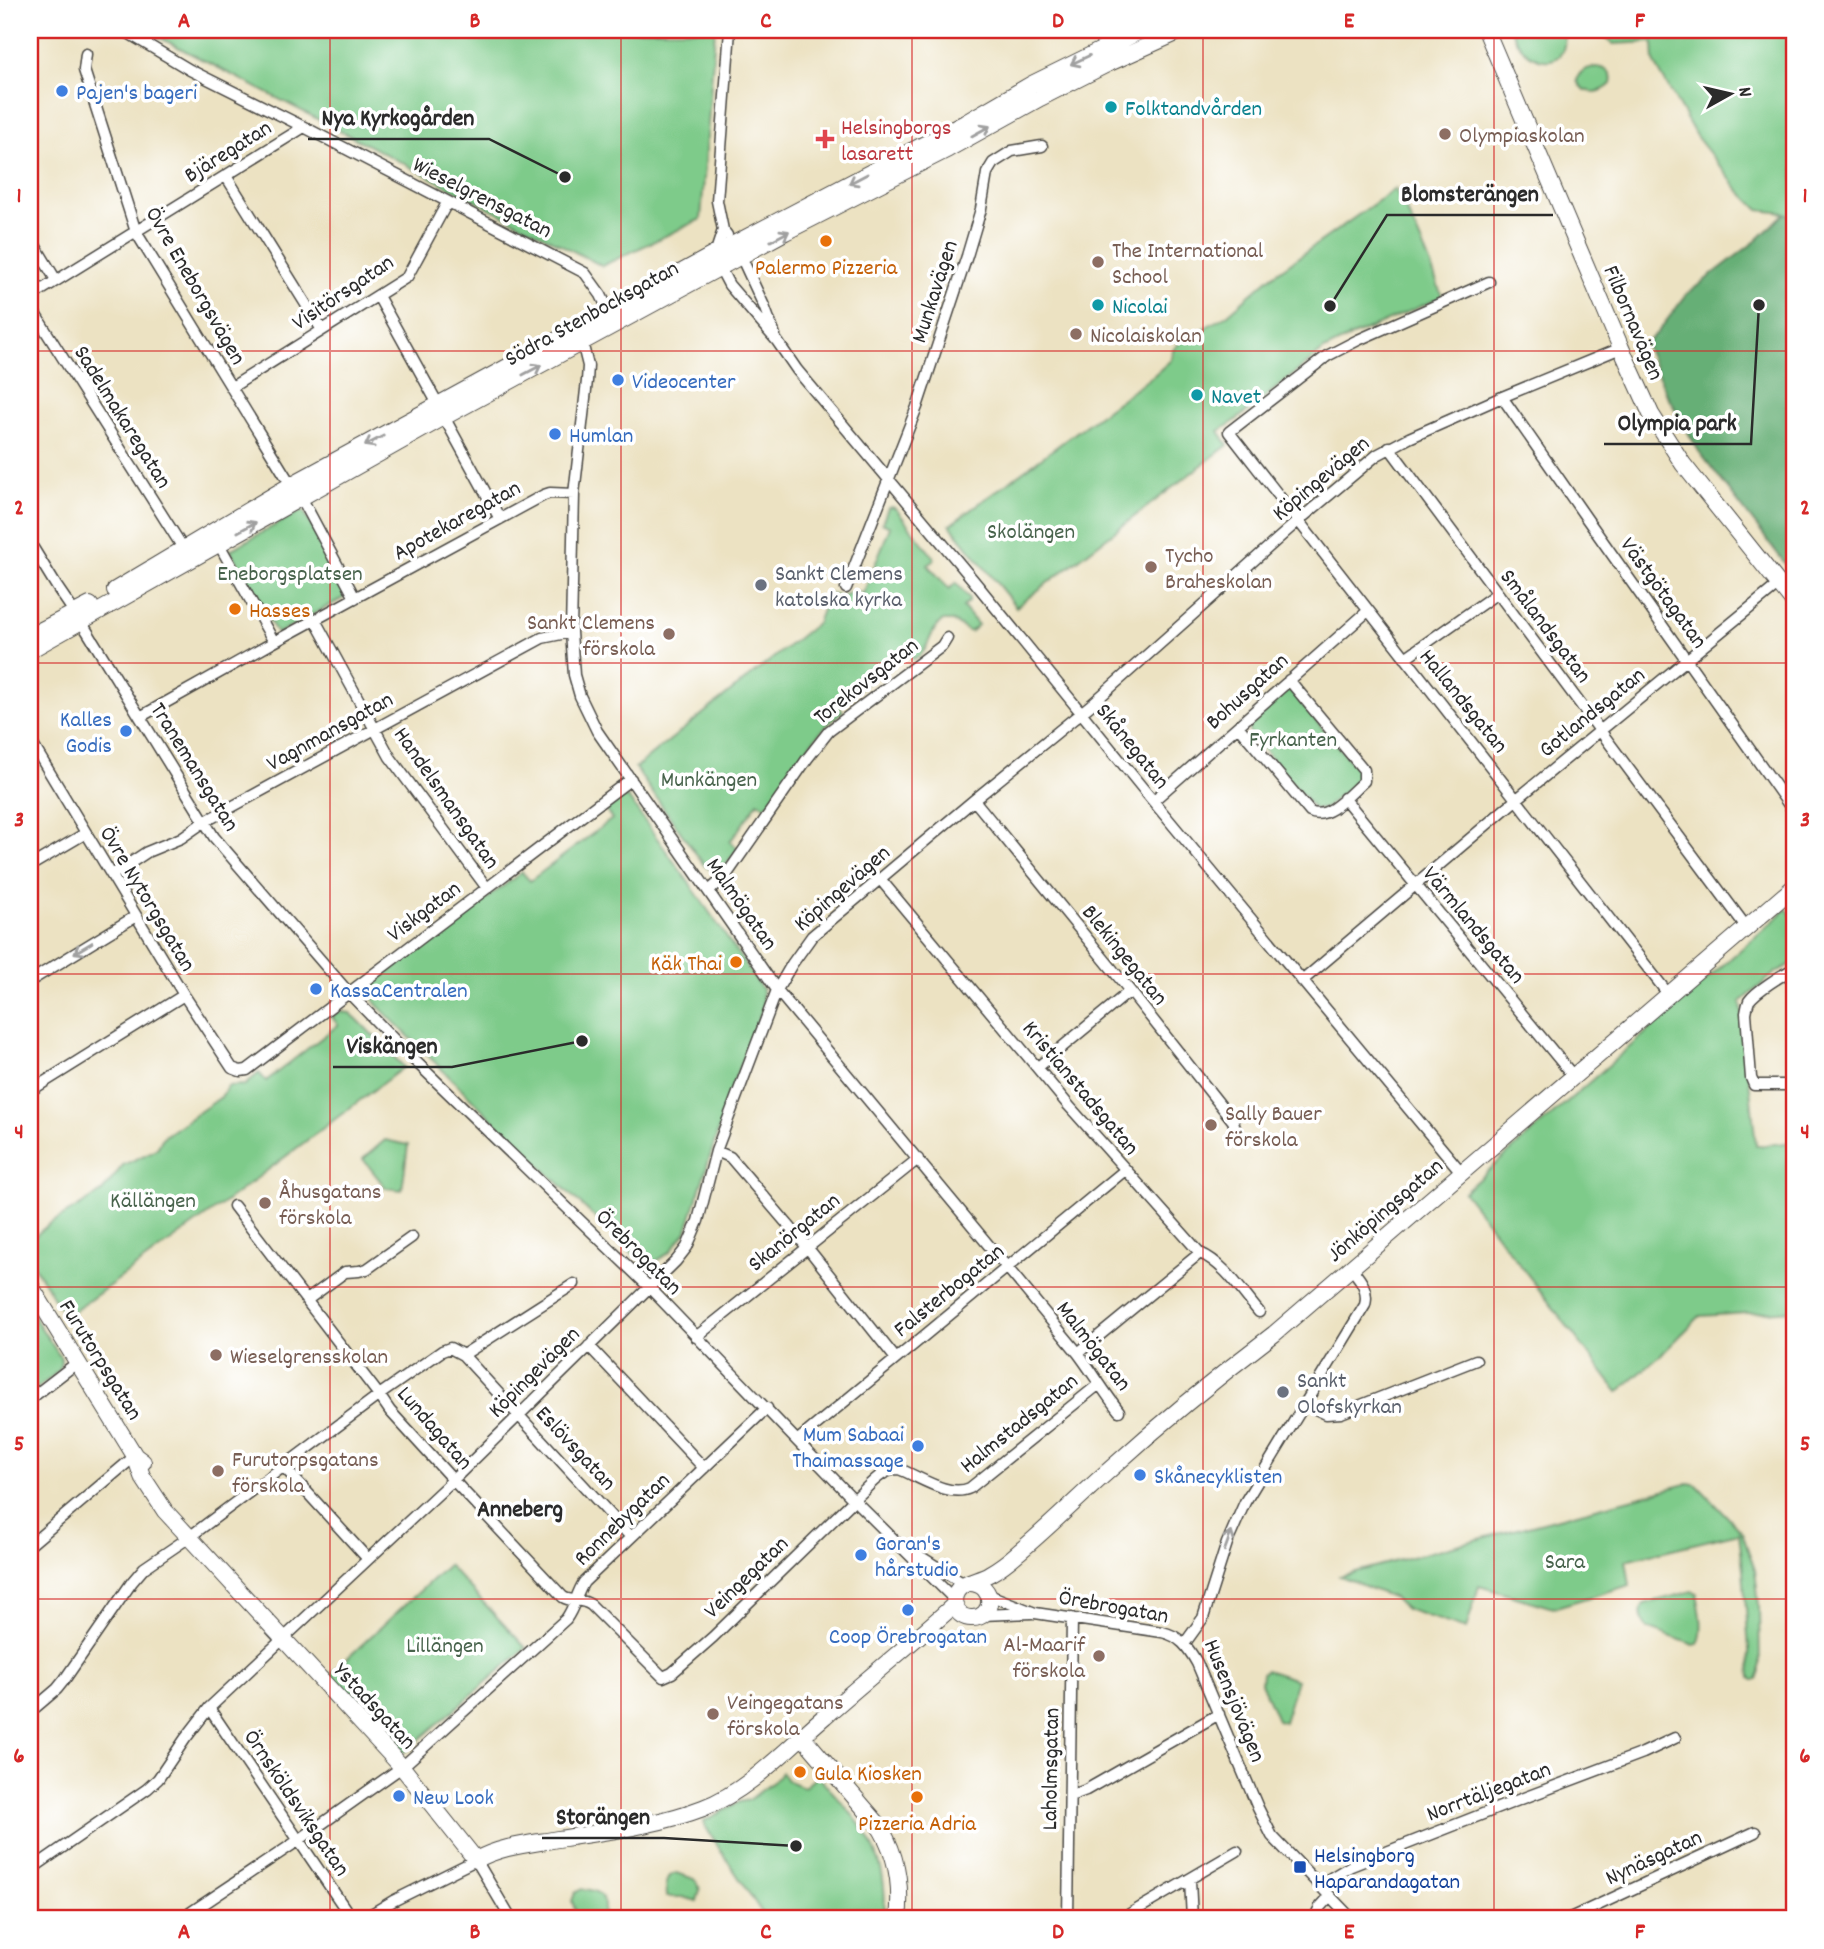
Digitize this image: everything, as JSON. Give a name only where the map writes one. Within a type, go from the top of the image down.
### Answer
[{"type":"street","name":"Wieselgrensgatan","points":[[123,30],[190,70],[586,273],[612,318]]},
{"type":"street","points":[[717,261],[723,230],[717,201],[730,30]]},
{"type":"street","name":"Södra Stenbocksgatan","points":[[738,251],[1032,84],[1142,30]]},
{"type":"street","name":"Södra Stenbocksgatan","points":[[30,636],[78,617],[296,491],[717,261],[948,149],[1107,64],[1183,30]]},
{"type":"street","name":"Filbornavägen","points":[[1486,30],[1640,392],[1664,436],[1703,490],[1794,603]]},
{"type":"street","name":"Övre Eneborgsvägen","points":[[86,54],[84,70],[136,232],[296,491]]},
{"type":"street","name":"Bjäregatan","points":[[30,297],[304,127]]},
{"type":"street","name":"Munkavägen","points":[[846,588],[917,407],[967,256],[981,209],[987,173],[993,163],[1013,151],[1042,146]]},
{"type":"street","points":[[226,176],[322,330]]},
{"type":"street","name":"Visitörsgatan","points":[[232,387],[402,281],[410,274],[447,203]]},
{"type":"street","name":"Skånegatan","points":[[723,230],[738,251],[777,341]]},
{"type":"street","points":[[30,237],[56,281]]},
{"type":"street","name":"Skånegatan","points":[[717,261],[729,285],[777,341],[797,370],[1461,1173]]},
{"type":"street","name":"Hallandsgatan","points":[[1489,282],[1327,356],[1228,432],[1669,995]]},
{"type":"street","points":[[378,296],[500,519]]},
{"type":"street","name":"Sadelmakaregatan","points":[[30,306],[183,548]]},
{"type":"street","name":"Malmögatan","points":[[580,335],[587,366],[587,381],[574,494],[571,632],[574,675],[580,696],[597,731],[778,990],[1078,1353],[1095,1375],[1098,1385],[1119,1411]]},
{"type":"street","name":"Köpingevägen","points":[[30,1870],[153,1784],[209,1708],[453,1480],[676,1261],[687,1247],[698,1221],[716,1151],[778,990],[812,936],[1081,713],[1298,521],[1377,455],[1389,447],[1502,397],[1621,348]]},
{"type":"street","name":"Västgötagatan","points":[[1502,397],[1794,811]]},
{"type":"street","name":"Smålandsgatan","points":[[1389,447],[1747,928]]},
{"type":"street","points":[[296,491],[355,598]]},
{"type":"street","name":"Apotekaregatan","points":[[140,717],[544,495],[574,494]]},
{"type":"street","points":[[215,537],[274,642]]},
{"type":"street","name":"Södra Stenbocksgatan","points":[[30,650],[183,548],[215,537]]},
{"type":"street","name":"Tranemansgatan","points":[[30,543],[204,822],[226,852],[349,993]]},
{"type":"street","name":"Gotlandsgatan","points":[[1303,981],[1517,799],[1779,584]]},
{"type":"street","points":[[1405,658],[1496,594]]},
{"type":"street","name":"Bohusgatan","points":[[1153,801],[1368,611]]},
{"type":"street","name":"Handelsmansgatan","points":[[315,620],[390,757],[487,888]]},
{"type":"street","name":"Vagnmansgatan","points":[[112,875],[147,852],[181,838],[204,822],[542,638],[571,632]]},
{"type":"street","name":"Torekovsgatan","points":[[709,891],[725,877],[829,731],[942,646],[947,638]]},
{"type":"street","points":[[1238,726],[1310,812],[1325,814],[1364,781],[1364,770],[1289,680]]},
{"type":"street","name":"Övre Nytorgsgatan","points":[[30,740],[35,759],[86,833],[184,995],[232,1068],[240,1072]]},
{"type":"street","name":"Viskgatan","points":[[240,1072],[247,1070],[631,779]]},
{"type":"street","name":"Värmlandsgatan","points":[[1344,798],[1574,1077]]},
{"type":"street","name":"Blekingegatan","points":[[974,800],[1233,1121],[1238,1139]]},
{"type":"street","points":[[30,866],[86,833]]},
{"type":"street","name":"Kristianstadsgatan","points":[[881,880],[1125,1170],[1200,1253],[1210,1257],[1259,1312]]},
{"type":"street","name":"Jönköpingsgatan","points":[[967,1584],[1004,1565],[1209,1384],[1274,1334],[1794,887]]},
{"type":"street","points":[[30,981],[136,916]]},
{"type":"street","points":[[1794,969],[1751,998],[1748,1004],[1747,1026],[1751,1078],[1754,1085],[1794,1085]]},
{"type":"street","points":[[1038,1067],[1130,991]]},
{"type":"street","name":"Örebrogatan","points":[[349,993],[409,1055],[649,1287],[854,1500],[964,1609],[1035,1613],[1162,1632],[1185,1643]]},
{"type":"street","points":[[30,1091],[184,995]]},
{"type":"street","points":[[716,1151],[730,1157],[807,1247],[895,1359]]},
{"type":"street","name":"Skanörgatan","points":[[696,1337],[918,1159]]},
{"type":"street","name":"Falsterbogatan","points":[[798,1440],[1125,1170]]},
{"type":"street","name":"Lundagatan","points":[[234,1206],[390,1411],[563,1597],[567,1600],[583,1600],[592,1605],[661,1676]]},
{"type":"street","points":[[307,1300],[345,1272],[367,1269],[412,1237]]},
{"type":"street","points":[[1078,1353],[1200,1253]]},
{"type":"street","name":"Husensjövägen","points":[[1351,1268],[1365,1288],[1365,1305],[1236,1521],[1207,1606],[1199,1625],[1185,1643],[1197,1663],[1272,1836],[1352,1919]]},
{"type":"street","points":[[30,1712],[65,1679],[144,1568],[442,1351],[450,1348],[463,1355],[573,1284]]},
{"type":"street","name":"Furutorpsgatan","points":[[30,1285],[135,1456],[146,1464],[163,1490],[175,1522],[188,1538]]},
{"type":"street","points":[[589,1346],[704,1468]]},
{"type":"street","name":"Eslövsgatan","points":[[463,1355],[631,1537]]},
{"type":"street","points":[[1305,1404],[1326,1414],[1341,1413],[1476,1360]]},
{"type":"street","points":[[30,1399],[78,1362]]},
{"type":"street","name":"Halmstadsgatan","points":[[854,1500],[881,1475],[895,1469],[954,1492],[967,1490],[1098,1385]]},
{"type":"street","name":"Ronnebygatan","points":[[181,1919],[402,1767],[566,1619],[584,1582],[767,1408]]},
{"type":"street","points":[[30,1545],[135,1456]]},
{"type":"street","points":[[284,1466],[367,1558]]},
{"type":"street","name":"Veingegatan","points":[[661,1676],[669,1675],[713,1637],[854,1500]]},
{"type":"street","name":"Ystadsgatan","points":[[188,1538],[402,1767],[476,1860],[511,1919]]},
{"type":"street","name":"Örebrogatan","points":[[898,1542],[949,1577],[967,1584]]},
{"type":"street","name":"Jönköpingsgatan","points":[[964,1609],[988,1607],[987,1592],[1004,1565]]},
{"type":"street","points":[[363,1919],[487,1854],[512,1847],[642,1826],[704,1808],[763,1770],[935,1622],[964,1609],[959,1588],[967,1584],[981,1586],[987,1592]]},
{"type":"street","name":"Örebrogatan","points":[[987,1592],[1035,1613]]},
{"type":"street","name":"Laholmsgatan","points":[[1068,1919],[1072,1619]]},
{"type":"street","name":"Örnsköldsviksgatan","points":[[209,1708],[352,1919]]},
{"type":"street","points":[[1070,1796],[1086,1790],[1219,1714]]},
{"type":"street","points":[[802,1736],[887,1837],[894,1855],[900,1886],[898,1919]]},
{"type":"street","name":"Norrtäljegatan","points":[[1319,1885],[1351,1866],[1643,1753],[1675,1738]]},
{"type":"street","name":"Nynäsgatan","points":[[1568,1919],[1755,1832]]},
{"type":"street","points":[[1121,1919],[1237,1851]]},
{"type":"street","points":[[1190,1880],[1192,1919]]},
{"type":"street","points":[[1314,1919],[1330,1896]]},
{"type":"green space","points":[[145,30],[715,30],[701,219],[602,266]]},
{"type":"green space","points":[[1511,30],[1563,30],[1563,49],[1554,59],[1539,59],[1523,49]]},
{"type":"green space","points":[[1597,30],[1794,30],[1794,218],[1785,213],[1759,210],[1739,190],[1696,136],[1654,62],[1653,42],[1613,44]]},
{"type":"green space","points":[[1596,67],[1608,72],[1611,84],[1598,91],[1588,91],[1577,81],[1579,75]]},
{"type":"green space","name":"Skolängen","points":[[1395,189],[1421,242],[1442,297],[1324,350],[1219,431],[1228,445],[1016,607],[950,525],[1154,375],[1171,360],[1173,350],[1180,342],[1227,315],[1269,278]]},
{"type":"green space","points":[[1785,213],[1794,218],[1794,575],[1698,450],[1666,393],[1645,344],[1657,333],[1687,294],[1757,240]]},
{"type":"green space","name":"Munkängen","points":[[892,507],[935,559],[928,565],[949,589],[956,583],[969,598],[963,607],[978,625],[970,632],[952,621],[942,621],[919,656],[913,659],[908,653],[838,704],[843,711],[810,744],[766,807],[758,802],[730,842],[738,848],[731,858],[719,869],[710,869],[704,865],[635,768],[817,623],[828,594],[842,596],[854,591],[863,594],[890,527],[882,523],[888,508]]},
{"type":"green space","name":"Eneborgsplatsen","points":[[303,510],[349,595],[277,634],[230,550]]},
{"type":"green space","name":"Fyrkanten","points":[[1284,690],[1292,692],[1358,770],[1359,779],[1324,809],[1314,809],[1249,732],[1249,722]]},
{"type":"green space","points":[[622,798],[628,798],[762,989],[763,1007],[733,1083],[687,1230],[670,1252],[647,1267],[510,1137],[376,1004],[372,993],[375,982],[522,872],[530,881],[612,819],[605,809]]},
{"type":"green space","points":[[1787,909],[1794,919],[1794,963],[1776,972],[1741,1002],[1756,1146],[1794,1142],[1794,1310],[1700,1316],[1660,1356],[1618,1392],[1464,1192]]},
{"type":"green space","name":"Källängen","points":[[342,1012],[350,1013],[357,1019],[404,1067],[224,1203],[66,1317],[30,1260],[30,1240],[48,1225],[102,1192],[123,1165],[153,1151],[163,1137],[221,1097],[228,1086],[245,1085],[259,1073],[266,1081],[338,1025],[332,1017]]},
{"type":"green space","points":[[385,1140],[408,1145],[402,1190],[386,1188],[363,1159]]},
{"type":"green space","points":[[30,1311],[61,1358],[61,1364],[55,1374],[30,1393]]},
{"type":"green space","name":"Sara","points":[[1690,1483],[1697,1485],[1742,1532],[1755,1570],[1759,1606],[1760,1672],[1757,1680],[1751,1677],[1739,1533],[1626,1560],[1630,1585],[1553,1608],[1479,1586],[1466,1629],[1406,1609],[1394,1598],[1340,1576]]},
{"type":"green space","name":"Lillängen","points":[[448,1565],[526,1648],[405,1752],[399,1752],[328,1676]]},
{"type":"green space","points":[[1692,1591],[1697,1594],[1701,1619],[1698,1644],[1694,1645],[1647,1628],[1642,1616],[1644,1604]]},
{"type":"green space","points":[[1266,1670],[1297,1680],[1284,1722],[1277,1720],[1261,1683],[1262,1673]]},
{"type":"green space","points":[[781,1772],[787,1780],[804,1787],[818,1776],[860,1825],[870,1840],[882,1874],[884,1919],[766,1919],[704,1821],[739,1802],[749,1800],[774,1781]]},
{"type":"green space","points":[[676,1873],[695,1879],[700,1889],[697,1901],[667,1897],[666,1883],[669,1876]]},
{"type":"green space","points":[[582,1889],[595,1891],[602,1897],[603,1919],[578,1919],[572,1901],[575,1893]]},
{"type":"place","name":"Pajen's bageri","points":[[62,91]]},
{"type":"place","name":"Folktandvården","points":[[1111,107]]},
{"type":"place","name":"Olympiaskolan","points":[[1445,134]]},
{"type":"place","name":"Helsingborgs lasarett","points":[[825,139]]},
{"type":"place","name":"Nya Kyrkogården","points":[[565,177]]},
{"type":"place","name":"Palermo Pizzeria","points":[[826,241]]},
{"type":"place","name":"The International School","points":[[1098,262]]},
{"type":"place","name":"Nicolai","points":[[1098,305]]},
{"type":"place","name":"Olympia park","points":[[1759,305]]},
{"type":"place","name":"Blomsterängen","points":[[1330,306]]},
{"type":"place","name":"Nicolaiskolan","points":[[1076,334]]},
{"type":"place","name":"Videocenter","points":[[618,380]]},
{"type":"place","name":"Navet","points":[[1197,395]]},
{"type":"place","name":"Humlan","points":[[555,434]]},
{"type":"place","name":"Tycho Braheskolan","points":[[1151,567]]},
{"type":"place","name":"Sankt Clemens katolska kyrka","points":[[761,585]]},
{"type":"place","name":"Hasses","points":[[235,609]]},
{"type":"place","name":"Sankt Clemens förskola","points":[[669,634]]},
{"type":"place","name":"Kalles Godis","points":[[126,731]]},
{"type":"place","name":"Käk Thai","points":[[736,962]]},
{"type":"place","name":"KassaCentralen","points":[[316,989]]},
{"type":"place","name":"Viskängen","points":[[582,1041]]},
{"type":"place","name":"Sally Bauer förskola","points":[[1211,1125]]},
{"type":"place","name":"Åhusgatans förskola","points":[[265,1203]]},
{"type":"place","name":"Wieselgrensskolan","points":[[216,1355]]},
{"type":"place","name":"Sankt Olofskyrkan","points":[[1283,1392]]},
{"type":"place","name":"Mum Sabaai Thaimassage","points":[[918,1446]]},
{"type":"place","name":"Furutorpsgatans förskola","points":[[218,1471]]},
{"type":"place","name":"Skånecyklisten","points":[[1140,1475]]},
{"type":"place","name":"Goran's hårstudio","points":[[861,1555]]},
{"type":"place","name":"Coop Örebrogatan","points":[[908,1610]]},
{"type":"place","name":"Al-Maarif förskola","points":[[1099,1656]]},
{"type":"place","name":"Veingegatans förskola","points":[[713,1714]]},
{"type":"place","name":"Gula Kiosken","points":[[800,1772]]},
{"type":"place","name":"New Look","points":[[399,1796]]},
{"type":"place","name":"Pizzeria Adria","points":[[917,1797]]},
{"type":"place","name":"Storängen","points":[[796,1846]]},
{"type":"place","name":"Helsingborg Haparandagatan","points":[[1300,1867]]},
{"type":"district","name":"Anneberg","points":[[520,1508]]}]
